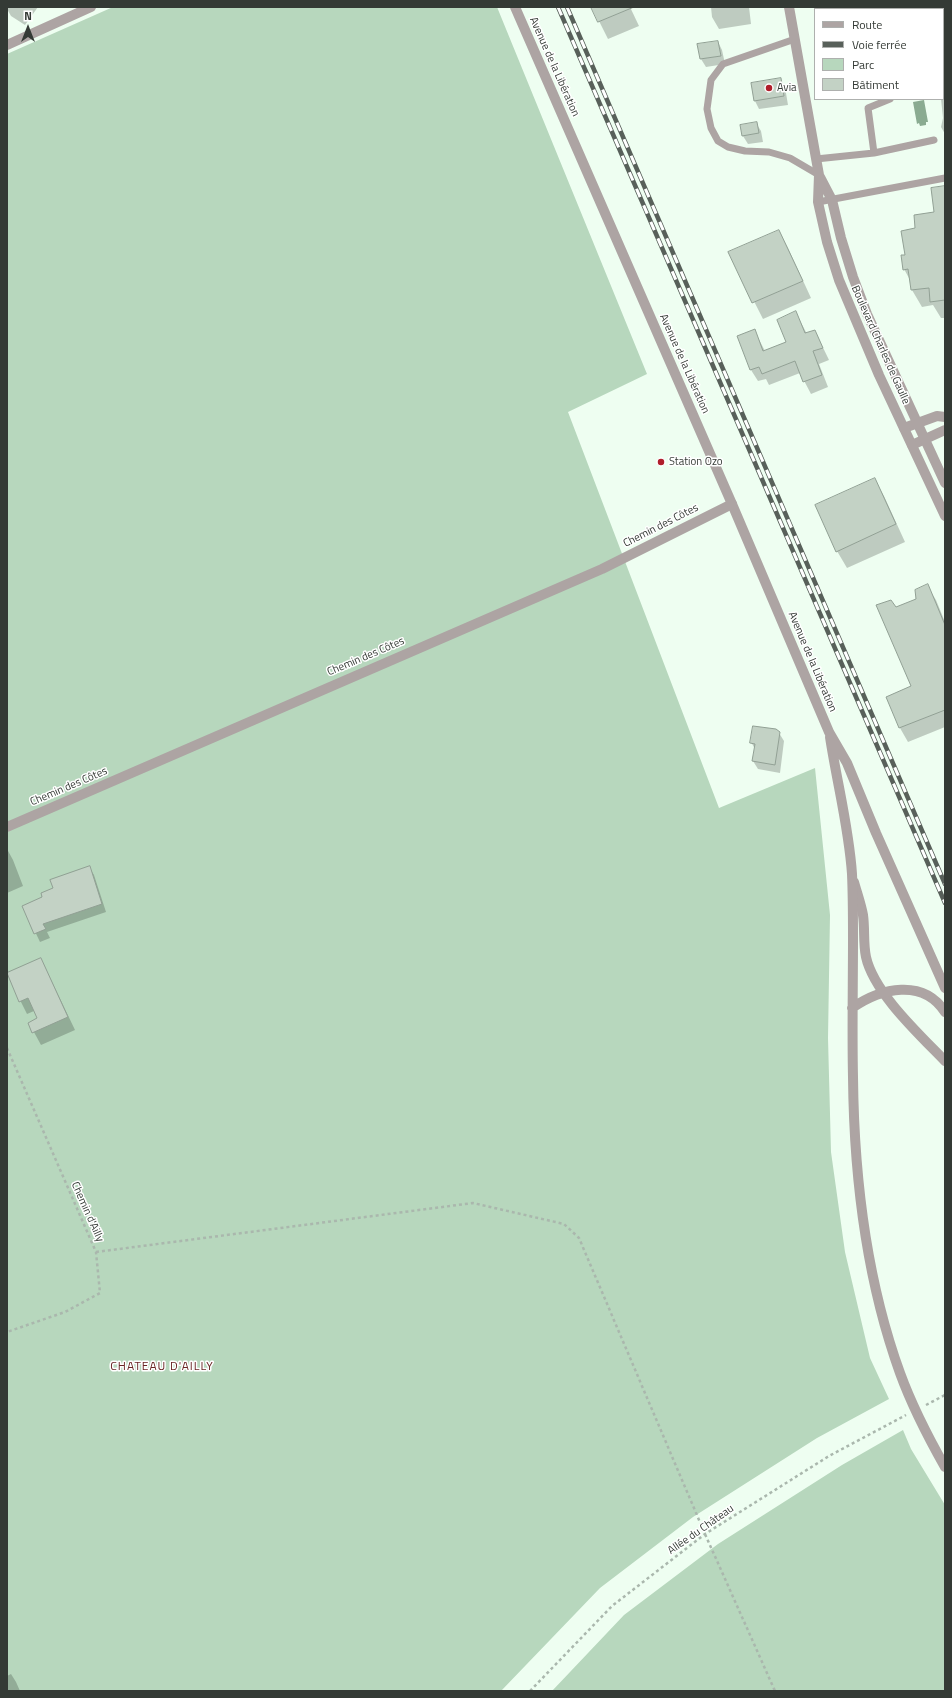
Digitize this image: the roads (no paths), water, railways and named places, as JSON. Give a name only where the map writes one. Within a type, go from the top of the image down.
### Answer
[{"type":"street","points":[[7,45],[69,11],[91,7]]},
{"type":"street","name":"Avenue de la Libération","points":[[515,7],[732,504],[829,732]]},
{"type":"street","name":"Boulevard Charles de Gaulle","points":[[789,7],[819,175],[818,202],[827,242],[839,280],[904,428],[945,516]]},
{"type":"street","name":"Boulevard Charles de Gaulle","points":[[819,175],[832,200],[841,238],[853,277],[867,314],[945,483]]},
{"type":"street","points":[[904,428],[937,416],[945,417]]},
{"type":"street","points":[[912,445],[945,430]]},
{"type":"street","name":"Chemin des Côtes","points":[[7,827],[602,569],[732,504]]},
{"type":"street","points":[[829,732],[835,770],[845,813],[852,874],[852,1008],[856,1148],[861,1208],[885,1326],[900,1373],[918,1417],[945,1467]]},
{"type":"street","points":[[829,732],[847,763],[945,988]]},
{"type":"street","points":[[852,874],[863,914],[866,957],[870,972],[884,993],[901,1014],[945,1061]]},
{"type":"street","points":[[852,1008],[866,999],[898,989],[917,991],[932,999],[945,1012]]},
{"type":"lane","points":[[795,39],[723,64],[711,80],[707,109],[711,128],[718,141],[728,147],[746,151],[769,152],[790,158],[819,175]]},
{"type":"lane","points":[[874,153],[868,108],[888,100]]},
{"type":"lane","points":[[816,159],[874,153],[934,140]]},
{"type":"lane","points":[[818,202],[945,178]]},
{"type":"railway","points":[[558,7],[945,903]]},
{"type":"railway","points":[[567,7],[945,884]]},
{"type":"place","name":"Avia","points":[[769,88]]},
{"type":"place","name":"Station Ozo","points":[[661,462]]},
{"type":"district","name":"CHATEAU D'AILLY","points":[[162,1367]]}]
